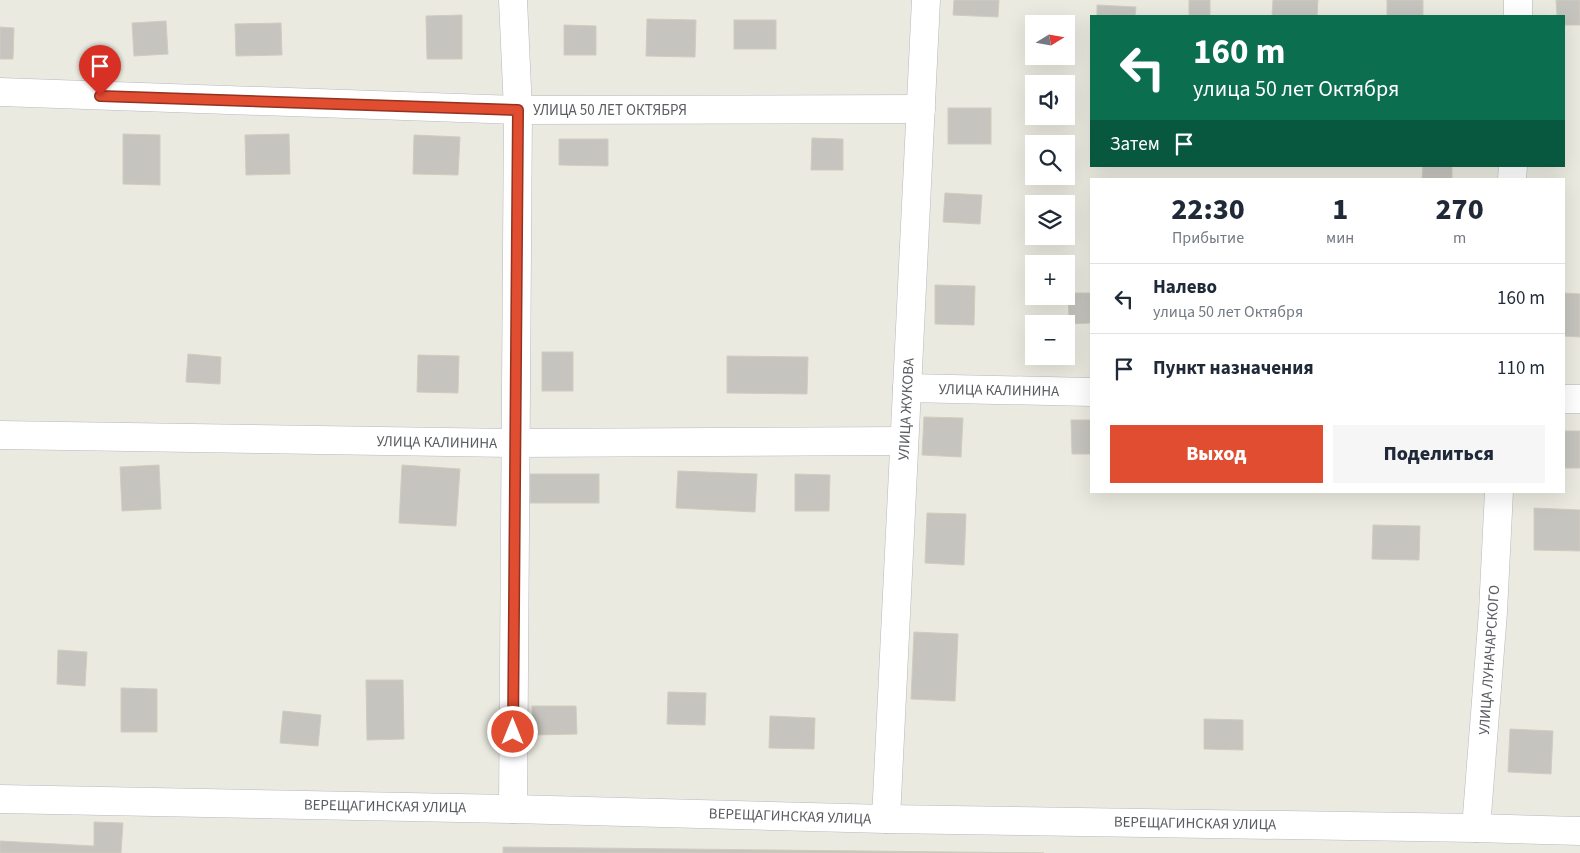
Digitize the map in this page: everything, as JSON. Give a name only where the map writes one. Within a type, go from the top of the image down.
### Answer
[{"type":"street","points":[[513,0],[518,110],[513,809]]},
{"type":"street","name":"УЛИЦА ЖУКОВА","points":[[886,818],[926,0]]},
{"type":"street","points":[[1518,0],[1518,15]]},
{"type":"street","name":"УЛИЦА 50 ЛЕТ ОКТЯБРЯ","points":[[0,92],[518,110],[921,109]]},
{"type":"street","name":"УЛИЦА КАЛИНИНА","points":[[907,388],[1090,392]]},
{"type":"street","points":[[1565,400],[1580,399]]},
{"type":"street","name":"УЛИЦА КАЛИНИНА","points":[[0,434],[515,443],[904,441]]},
{"type":"street","name":"УЛИЦА ЛУНАЧАРСКОГО","points":[[1476,828],[1499,493]]},
{"type":"street","name":"ВЕРЕЩАГИНСКАЯ УЛИЦА","points":[[0,799],[1580,831]]},
{"type":"building","points":[[954,0],[999,0],[998,17],[953,15]]},
{"type":"building","points":[[1189,0],[1210,0],[1210,15],[1189,15]]},
{"type":"building","points":[[1273,0],[1318,0],[1317,15],[1272,15]]},
{"type":"building","points":[[1387,0],[1423,0],[1423,15],[1387,15]]},
{"type":"building","points":[[1556,0],[1580,0],[1580,25],[1565,25],[1565,15],[1557,15]]},
{"type":"building","points":[[1097,5],[1136,7],[1135,15],[1097,15]]},
{"type":"building","points":[[462,15],[462,59],[427,59],[426,16]]},
{"type":"building","points":[[647,19],[696,20],[695,57],[646,56]]},
{"type":"building","points":[[734,20],[776,20],[776,49],[734,49]]},
{"type":"building","points":[[166,21],[168,54],[134,56],[132,23]]},
{"type":"building","points":[[281,23],[282,55],[236,56],[235,24]]},
{"type":"building","points":[[564,25],[596,26],[596,55],[564,55]]},
{"type":"building","points":[[0,27],[14,28],[13,59],[0,59]]},
{"type":"building","points":[[948,108],[991,108],[991,144],[948,144]]},
{"type":"building","points":[[123,134],[160,135],[160,185],[123,184]]},
{"type":"building","points":[[289,134],[290,174],[246,175],[245,135]]},
{"type":"building","points":[[414,135],[460,137],[458,175],[413,174]]},
{"type":"building","points":[[812,138],[843,139],[843,170],[811,170]]},
{"type":"building","points":[[559,139],[608,139],[608,166],[559,165]]},
{"type":"building","points":[[1423,167],[1452,167],[1452,178],[1422,178]]},
{"type":"building","points":[[945,193],[982,195],[980,224],[943,222]]},
{"type":"building","points":[[935,285],[975,286],[974,325],[935,324]]},
{"type":"building","points":[[1075,293],[1090,293],[1090,323],[1075,324],[1075,315],[1069,315],[1068,305],[1075,305]]},
{"type":"building","points":[[1565,293],[1580,294],[1580,337],[1565,336]]},
{"type":"building","points":[[542,352],[573,352],[573,391],[542,391]]},
{"type":"building","points":[[188,354],[221,357],[220,384],[186,382]]},
{"type":"building","points":[[418,355],[459,356],[458,393],[417,392]]},
{"type":"building","points":[[727,356],[808,357],[807,394],[727,393]]},
{"type":"building","points":[[924,417],[963,418],[961,457],[922,455]]},
{"type":"building","points":[[1071,420],[1090,420],[1090,454],[1072,454]]},
{"type":"building","points":[[1565,431],[1580,431],[1580,468],[1565,468]]},
{"type":"building","points":[[159,465],[161,509],[122,511],[120,467]]},
{"type":"building","points":[[402,465],[460,469],[456,526],[399,523]]},
{"type":"building","points":[[678,471],[757,474],[755,512],[676,508]]},
{"type":"building","points":[[530,474],[599,474],[599,503],[530,503]]},
{"type":"building","points":[[795,474],[830,475],[829,511],[795,511]]},
{"type":"building","points":[[1534,508],[1580,510],[1580,551],[1534,550]]},
{"type":"building","points":[[927,513],[966,514],[964,565],[925,563]]},
{"type":"building","points":[[1373,525],[1420,526],[1419,560],[1372,559]]},
{"type":"building","points":[[914,632],[958,634],[955,701],[911,699]]},
{"type":"building","points":[[58,650],[87,652],[85,686],[57,684]]},
{"type":"building","points":[[366,680],[403,680],[404,739],[367,740]]},
{"type":"building","points":[[121,688],[157,689],[157,732],[121,732]]},
{"type":"building","points":[[668,692],[706,693],[705,725],[667,724]]},
{"type":"building","points":[[532,706],[576,706],[577,734],[533,735]]},
{"type":"building","points":[[283,711],[321,715],[318,746],[280,743]]},
{"type":"building","points":[[770,716],[815,718],[814,749],[769,748]]},
{"type":"building","points":[[1204,719],[1243,720],[1243,750],[1204,749]]},
{"type":"building","points":[[1510,729],[1553,731],[1551,774],[1508,772]]},
{"type":"building","points":[[94,822],[123,823],[121,853],[0,853],[0,841],[94,846]]},
{"type":"building","points":[[503,847],[1044,853],[503,853]]},
{"type":"route","points":[[100,96],[518,110],[513,732]]}]
